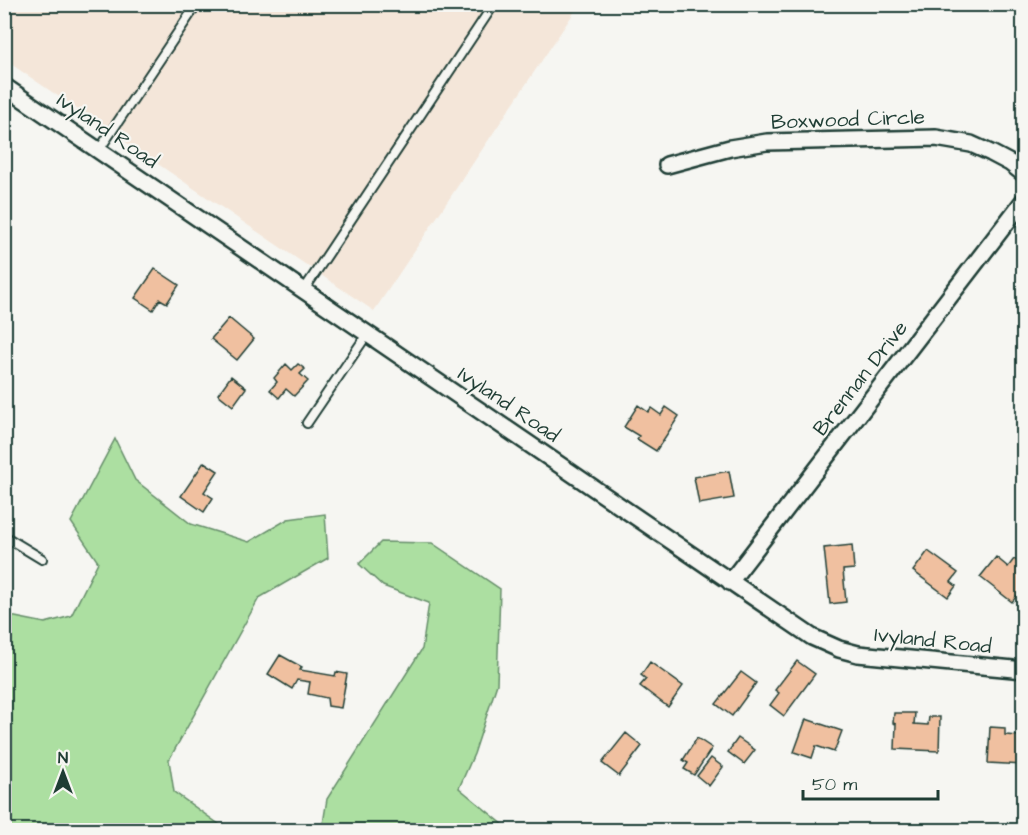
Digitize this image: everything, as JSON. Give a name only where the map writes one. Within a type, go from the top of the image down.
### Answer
[{"type":"street","name":"Ivyland Road","points":[[8,94],[99,150],[813,637],[839,649],[858,654],[1023,670]]},
{"type":"street","name":"Boxwood Circle","points":[[667,165],[730,148],[767,142],[936,138],[970,144],[1010,163],[1023,174]]},
{"type":"street","name":"Brennan Drive","points":[[730,582],[1023,200]]},
{"type":"lane","points":[[99,150],[197,4]]},
{"type":"lane","points":[[304,290],[494,4]]},
{"type":"lane","points":[[307,423],[368,333]]},
{"type":"lane","points":[[4,536],[42,560]]},
{"type":"shaded area","points":[[4,5],[579,5],[374,311],[5,60]]},
{"type":"green space","points":[[115,439],[135,480],[191,524],[249,542],[288,519],[325,514],[328,558],[259,598],[169,760],[174,792],[227,830],[5,830],[5,615],[45,623],[71,616],[98,562],[71,522]]},
{"type":"green space","points":[[381,542],[432,543],[500,589],[497,684],[474,754],[459,788],[505,826],[503,830],[322,830],[327,799],[422,649],[429,603],[383,586],[359,564]]},
{"type":"building","points":[[155,269],[179,285],[167,303],[160,299],[153,310],[135,298]]},
{"type":"building","points":[[229,318],[254,339],[237,360],[211,339]]},
{"type":"building","points":[[286,364],[292,370],[298,364],[305,369],[300,374],[308,381],[294,396],[286,389],[279,398],[270,390],[277,382],[274,378]]},
{"type":"building","points":[[231,376],[246,388],[233,406],[218,394]]},
{"type":"building","points":[[638,405],[648,412],[651,408],[661,415],[666,407],[679,416],[656,451],[624,427]]},
{"type":"building","points":[[204,462],[218,471],[204,492],[213,498],[204,512],[181,496]]},
{"type":"building","points":[[729,471],[734,498],[699,504],[694,477]]},
{"type":"building","points":[[852,545],[854,569],[843,570],[846,602],[830,604],[824,548]]},
{"type":"building","points":[[928,551],[958,573],[951,582],[956,586],[948,597],[913,571]]},
{"type":"building","points":[[996,557],[1008,567],[1014,559],[1024,566],[1024,575],[1021,578],[1024,580],[1024,587],[1012,602],[980,577]]},
{"type":"building","points":[[280,655],[302,667],[300,670],[335,676],[336,672],[347,674],[341,708],[328,706],[327,698],[308,694],[310,682],[297,680],[292,689],[268,674]]},
{"type":"building","points":[[797,661],[815,674],[784,716],[770,705],[779,693],[775,690]]},
{"type":"building","points":[[650,662],[683,686],[668,707],[640,686],[646,679],[641,675]]},
{"type":"building","points":[[741,672],[756,683],[732,716],[716,704]]},
{"type":"building","points":[[894,713],[915,713],[914,724],[928,725],[929,717],[940,717],[939,751],[895,749]]},
{"type":"building","points":[[806,719],[842,731],[834,752],[816,746],[812,758],[794,752]]},
{"type":"building","points":[[990,727],[1005,728],[1005,735],[1020,736],[1020,730],[1024,730],[1024,765],[988,763]]},
{"type":"building","points":[[626,733],[642,746],[619,776],[602,763]]},
{"type":"building","points":[[697,738],[712,748],[694,775],[684,769],[688,763],[683,760]]},
{"type":"building","points":[[738,738],[755,750],[744,764],[728,752]]},
{"type":"building","points":[[711,758],[723,767],[709,786],[697,776]]}]
